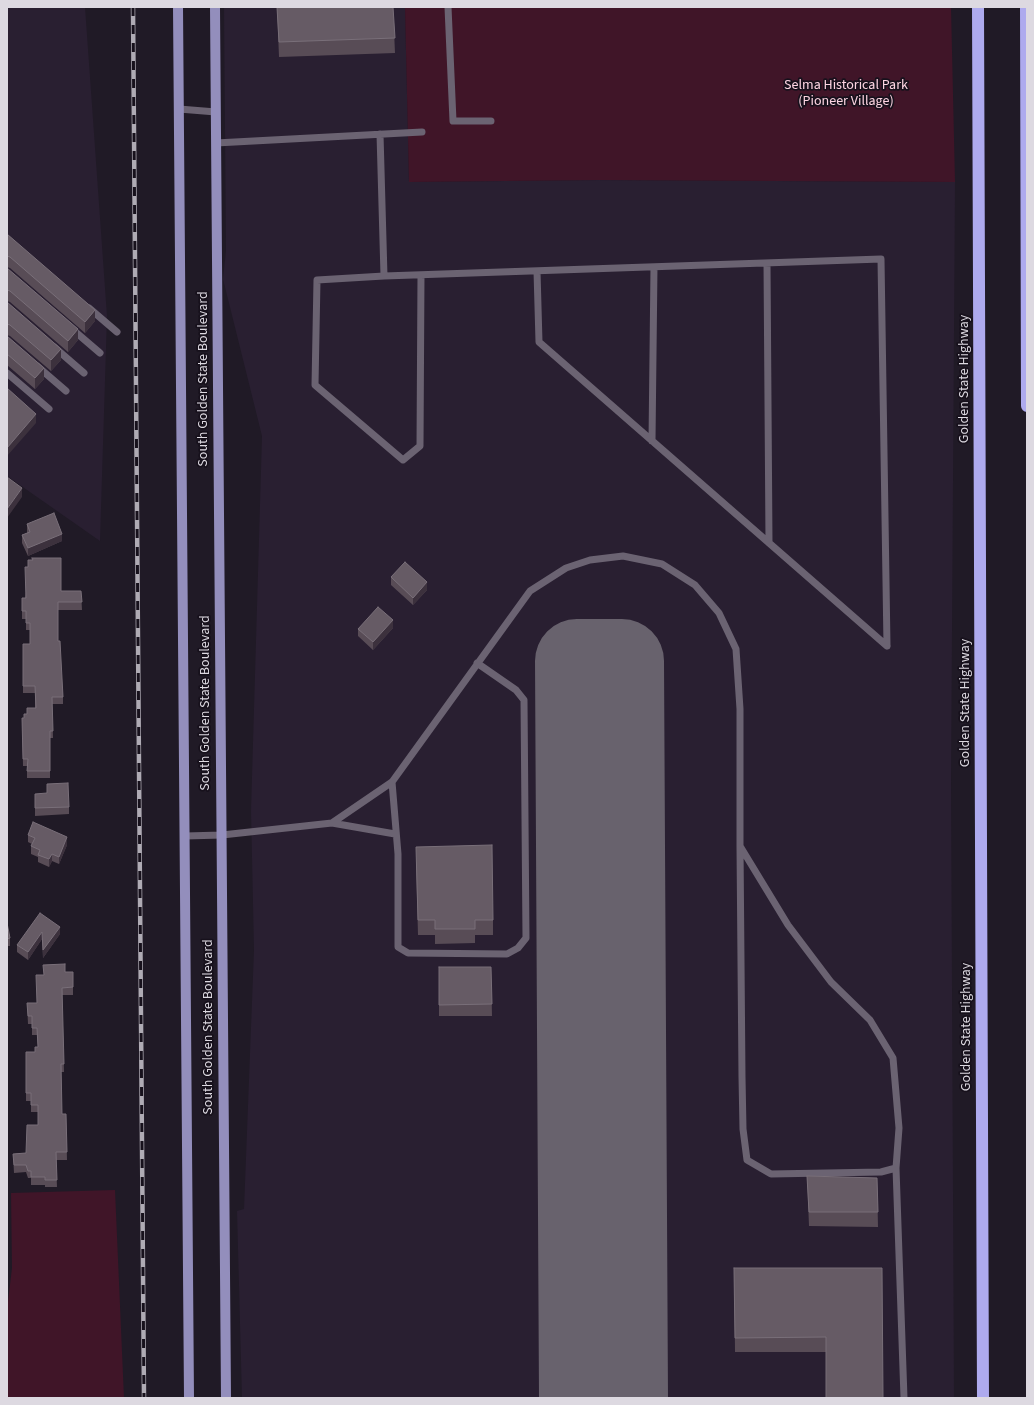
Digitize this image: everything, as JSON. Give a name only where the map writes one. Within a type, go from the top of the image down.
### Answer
[{"type":"highway","points":[[974,7],[980,103]]},
{"type":"highway","name":"Golden State Highway","points":[[978,7],[980,103],[983,1398]]},
{"type":"highway","points":[[1026,7],[1027,406]]},
{"type":"main road","name":"South Golden State Boulevard","points":[[178,7],[189,1398]]},
{"type":"main road","name":"South Golden State Boulevard","points":[[215,7],[226,1398]]},
{"type":"lane","points":[[448,7],[453,121],[491,121]]},
{"type":"lane","points":[[179,109],[216,112]]},
{"type":"lane","points":[[216,142],[422,132]]},
{"type":"lane","points":[[380,134],[384,276]]},
{"type":"lane","points":[[421,275],[420,446],[403,460],[315,385],[317,280],[384,276],[882,259],[887,646],[539,342],[537,271]]},
{"type":"lane","points":[[767,263],[769,543]]},
{"type":"lane","points":[[652,441],[654,267]]},
{"type":"lane","points":[[82,302],[117,332]]},
{"type":"lane","points":[[65,323],[100,353]]},
{"type":"lane","points":[[48,342],[84,373]]},
{"type":"lane","points":[[31,360],[66,391]]},
{"type":"lane","points":[[7,373],[49,410]]},
{"type":"lane","points":[[332,823],[392,782],[530,591],[566,568],[590,560],[623,556],[662,564],[695,585],[719,612],[736,649],[740,709],[742,1077],[747,1160],[771,1174],[881,1172],[896,1168]]},
{"type":"lane","points":[[392,782],[395,834],[398,854],[398,947],[408,953],[507,954],[518,948],[526,938],[524,700],[516,690],[477,663]]},
{"type":"lane","points":[[185,836],[222,835],[332,823],[395,834]]},
{"type":"lane","points":[[740,846],[793,931],[830,982],[870,1020],[893,1058],[899,1128],[896,1168],[904,1398]]},
{"type":"shaded area","points":[[7,7],[85,7],[107,316],[100,541],[7,476]]},
{"type":"shaded area","points":[[224,7],[405,7],[409,182],[599,180],[955,182],[951,781],[954,1398],[242,1398],[237,1211],[244,1209],[254,950],[251,811],[262,436],[223,279],[226,251]]},
{"type":"green space","name":"Selma Historical Park (Pioneer Village)","points":[[405,7],[951,7],[955,182],[599,180],[409,182]]},
{"type":"green space","points":[[115,1190],[124,1398],[7,1398],[7,1310],[12,1268],[11,1193]]},
{"type":"building","points":[[277,7],[393,7],[395,38],[279,42]]},
{"type":"building","points":[[7,234],[95,310],[85,322],[7,256]]},
{"type":"building","points":[[7,268],[78,329],[68,341],[7,290]]},
{"type":"building","points":[[7,302],[61,349],[51,360],[7,324]]},
{"type":"building","points":[[7,336],[44,368],[35,378],[7,354]]},
{"type":"building","points":[[7,388],[36,414],[7,448]]},
{"type":"building","points":[[7,477],[22,488],[7,509]]},
{"type":"building","points":[[54,513],[62,534],[28,548],[22,535],[30,532],[27,524]]},
{"type":"building","points":[[32,558],[61,558],[61,591],[81,591],[82,602],[58,602],[58,641],[60,641],[63,697],[52,697],[53,731],[50,731],[50,771],[27,771],[28,759],[23,759],[22,718],[24,718],[24,714],[27,714],[27,708],[36,708],[35,686],[23,686],[23,644],[30,644],[30,623],[26,623],[26,611],[22,611],[22,598],[26,598],[25,567],[28,567],[28,560],[33,560]]},
{"type":"building","points":[[405,562],[427,582],[413,598],[391,577]]},
{"type":"building","points":[[378,607],[393,620],[373,642],[358,629]]},
{"type":"building","points":[[68,783],[69,807],[35,808],[35,794],[47,793],[47,784]]},
{"type":"building","points":[[33,822],[67,837],[59,857],[52,854],[49,859],[38,855],[40,850],[31,846],[35,838],[28,835]]},
{"type":"building","points":[[492,845],[493,920],[475,920],[475,929],[435,929],[435,920],[418,920],[416,847]]},
{"type":"building","points":[[40,913],[60,927],[43,950],[42,932],[28,952],[17,945]]},
{"type":"building","points":[[7,923],[10,938],[7,939]]},
{"type":"building","points":[[65,964],[65,972],[73,972],[73,987],[62,988],[64,1064],[61,1064],[62,1114],[66,1114],[67,1152],[56,1152],[57,1180],[45,1180],[45,1177],[31,1177],[31,1171],[28,1171],[26,1165],[14,1165],[13,1154],[26,1153],[27,1125],[38,1125],[38,1105],[31,1105],[31,1093],[26,1093],[26,1052],[35,1052],[35,1047],[38,1047],[37,1028],[32,1028],[32,1016],[28,1016],[27,1003],[37,1003],[36,975],[44,975],[43,965]]},
{"type":"building","points":[[439,967],[491,967],[492,1004],[439,1005]]},
{"type":"building","points":[[807,1176],[877,1178],[878,1212],[809,1212]]},
{"type":"building","points":[[734,1268],[882,1268],[883,1398],[826,1398],[826,1337],[735,1338]]},
{"type":"runway","points":[[581,1398],[577,661],[622,661],[626,1398]]},
{"type":"railway","points":[[133,7],[144,1398]]}]
